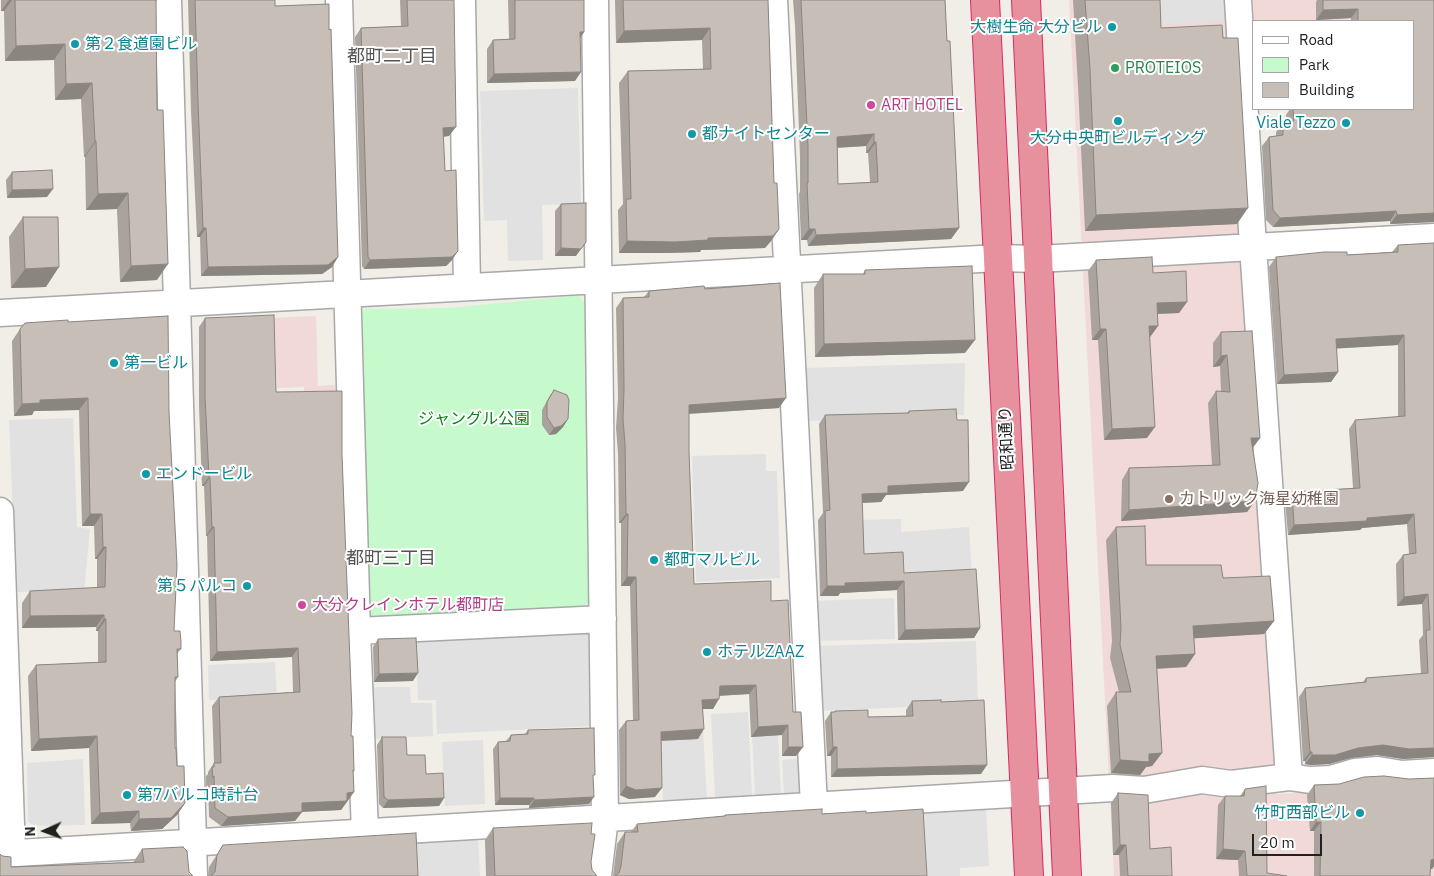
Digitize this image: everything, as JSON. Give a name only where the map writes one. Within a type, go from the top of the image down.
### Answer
[{"type":"highway","name":"昭和通り","points":[[986,0],[1029,876]]},
{"type":"highway","points":[[1026,0],[1067,876]]},
{"type":"street","points":[[168,0],[194,876]]},
{"type":"street","points":[[339,0],[357,632],[365,832]]},
{"type":"street","points":[[462,0],[467,287]]},
{"type":"street","points":[[595,0],[605,818],[598,876]]},
{"type":"street","points":[[774,0],[814,806]]},
{"type":"street","points":[[1238,0],[1289,777]]},
{"type":"street","points":[[0,313],[998,258],[1038,259],[1434,237]]},
{"type":"street","points":[[0,511],[6,854],[1113,788],[1144,790],[1202,780],[1231,784],[1289,777],[1310,780],[1331,779],[1354,772],[1378,770],[1402,774],[1434,772]]},
{"type":"street","points":[[357,632],[603,619]]},
{"type":"shaded area","points":[[1069,0],[1233,0],[1276,794],[1434,786],[1434,876],[1114,876]]},
{"type":"shaded area","points":[[1152,0],[1228,0],[1229,21],[1153,25]]},
{"type":"shaded area","points":[[1253,0],[1399,0],[1401,20],[1254,20]]},
{"type":"shaded area","points":[[578,88],[581,204],[542,205],[543,260],[508,261],[507,220],[484,221],[480,91]]},
{"type":"shaded area","points":[[316,316],[318,386],[335,385],[335,395],[304,397],[304,387],[277,388],[274,318]]},
{"type":"shaded area","points":[[965,363],[964,415],[805,421],[803,368]]},
{"type":"shaded area","points":[[73,418],[77,527],[90,529],[84,593],[16,592],[9,420]]},
{"type":"shaded area","points":[[766,454],[766,471],[777,471],[780,578],[696,582],[692,456]]},
{"type":"shaded area","points":[[901,519],[901,532],[969,527],[972,575],[905,579],[904,558],[860,558],[859,520]]},
{"type":"shaded area","points":[[894,598],[895,639],[815,641],[814,601]]},
{"type":"shaded area","points":[[589,630],[590,726],[437,734],[436,700],[418,700],[416,638]]},
{"type":"shaded area","points":[[976,641],[978,704],[817,711],[814,646]]},
{"type":"shaded area","points":[[275,662],[277,698],[209,700],[208,665]]},
{"type":"shaded area","points":[[370,687],[410,687],[411,703],[432,703],[433,736],[371,739]]},
{"type":"shaded area","points":[[748,712],[752,796],[715,798],[711,714]]},
{"type":"shaded area","points":[[751,712],[777,712],[781,795],[755,796]]},
{"type":"shaded area","points":[[702,715],[707,798],[663,800],[660,717]]},
{"type":"shaded area","points":[[483,740],[485,804],[445,806],[442,742]]},
{"type":"shaded area","points":[[803,758],[804,794],[784,795],[782,760]]},
{"type":"shaded area","points":[[83,759],[85,825],[35,826],[28,822],[27,763]]},
{"type":"shaded area","points":[[986,809],[989,866],[960,868],[960,876],[923,876],[919,813]]},
{"type":"shaded area","points":[[478,837],[480,876],[418,876],[416,842]]},
{"type":"green space","name":"ジャングル公園","points":[[579,296],[585,304],[588,603],[580,611],[375,619],[367,613],[358,317],[365,309],[449,308]]},
{"type":"building","points":[[15,0],[156,0],[157,110],[163,110],[168,264],[131,266],[128,193],[98,194],[92,83],[66,84],[65,44],[16,46]]},
{"type":"building","points":[[195,0],[275,0],[275,6],[329,4],[338,257],[328,265],[208,267],[206,228],[203,228]]},
{"type":"building","points":[[407,0],[454,0],[456,127],[443,128],[445,171],[456,170],[458,251],[452,257],[370,260],[368,257],[361,28],[408,26]]},
{"type":"building","points":[[515,0],[584,0],[584,32],[580,32],[581,72],[494,74],[493,40],[515,39]]},
{"type":"building","points":[[623,0],[768,0],[774,183],[777,183],[779,229],[773,236],[708,238],[708,240],[675,242],[627,241],[626,199],[631,199],[628,71],[711,69],[710,28],[624,31]]},
{"type":"building","points":[[801,0],[945,0],[947,41],[950,41],[959,228],[816,235],[815,229],[809,229],[808,146]],"holes":[[[874,134],[874,142],[876,142],[878,182],[838,184],[837,137]]]},
{"type":"building","points":[[1085,0],[1160,0],[1161,28],[1222,25],[1223,38],[1238,38],[1248,208],[1096,215]]},
{"type":"building","points":[[1323,0],[1434,0],[1434,213],[1397,215],[1396,211],[1280,218],[1273,210],[1269,137],[1283,135],[1283,122],[1294,121],[1293,110],[1414,110],[1414,20],[1358,20],[1358,9],[1323,10]]},
{"type":"building","points":[[52,170],[53,189],[12,190],[12,172]]},
{"type":"building","points":[[586,203],[586,242],[581,249],[561,248],[561,204]]},
{"type":"building","points":[[23,217],[58,217],[59,267],[25,269]]},
{"type":"building","points":[[1434,243],[1434,748],[1409,749],[1383,745],[1358,748],[1335,755],[1312,755],[1312,752],[1310,752],[1305,688],[1366,682],[1366,678],[1428,673],[1426,630],[1430,630],[1428,594],[1404,597],[1403,555],[1416,553],[1414,514],[1367,518],[1367,521],[1294,525],[1292,492],[1360,488],[1355,420],[1405,416],[1404,335],[1336,339],[1338,372],[1284,375],[1276,257],[1324,252],[1347,252],[1347,255],[1398,252],[1398,245]]},
{"type":"building","points":[[1152,257],[1153,273],[1186,271],[1187,302],[1157,303],[1158,326],[1149,326],[1155,427],[1112,429],[1106,329],[1100,329],[1096,260]]},
{"type":"building","points":[[972,266],[975,340],[824,344],[823,274],[865,274],[865,270]]},
{"type":"building","points":[[780,283],[786,398],[689,405],[694,584],[771,581],[771,601],[788,600],[793,712],[801,712],[803,747],[788,747],[788,725],[758,727],[756,685],[720,686],[719,699],[702,700],[704,729],[661,732],[662,788],[636,790],[626,786],[626,721],[639,720],[636,577],[627,577],[628,514],[626,514],[623,419],[623,298],[649,297],[649,291],[704,286],[705,289]]},
{"type":"building","points":[[274,315],[276,392],[342,391],[342,455],[354,792],[347,793],[347,801],[302,803],[302,812],[228,817],[215,808],[212,767],[214,767],[214,763],[221,763],[219,697],[300,692],[298,648],[217,652],[214,527],[212,527],[205,397],[205,318]]},
{"type":"building","points":[[168,316],[169,412],[177,565],[174,631],[180,631],[181,642],[181,649],[177,649],[178,677],[175,677],[175,748],[177,766],[184,766],[185,803],[171,818],[139,819],[139,811],[100,813],[97,736],[39,739],[36,665],[106,662],[106,619],[104,619],[104,615],[30,616],[30,591],[105,587],[106,547],[103,547],[102,514],[90,514],[88,398],[40,400],[40,403],[22,404],[20,329],[25,323]]},
{"type":"building","points":[[1252,331],[1260,438],[1251,438],[1258,483],[1255,501],[1129,510],[1129,468],[1220,465],[1216,391],[1230,392],[1227,355],[1221,356],[1221,332]]},
{"type":"building","points":[[554,390],[567,395],[569,400],[568,419],[561,426],[554,428],[547,417],[547,402]]},
{"type":"building","points":[[956,409],[957,420],[968,420],[969,482],[888,486],[888,493],[862,494],[864,554],[903,552],[904,573],[976,569],[980,628],[905,630],[904,581],[845,583],[845,586],[827,586],[825,511],[830,510],[825,415],[909,413],[909,411]]},
{"type":"building","points":[[1145,526],[1146,565],[1221,565],[1223,578],[1270,576],[1274,621],[1193,626],[1195,654],[1156,656],[1162,753],[1149,754],[1149,762],[1120,760],[1116,692],[1131,692],[1120,645],[1121,628],[1116,527]]},
{"type":"building","points":[[416,638],[418,673],[379,674],[378,639]]},
{"type":"building","points":[[941,700],[941,702],[984,700],[987,765],[837,769],[837,747],[833,747],[831,712],[868,710],[868,717],[913,716],[912,701]]},
{"type":"building","points":[[594,728],[594,797],[534,800],[534,798],[500,798],[498,742],[510,741],[511,735],[528,734],[528,730]]},
{"type":"building","points":[[382,737],[406,737],[407,755],[425,755],[426,774],[443,773],[444,798],[388,800],[384,797]]},
{"type":"building","points":[[1384,776],[1409,779],[1434,778],[1434,859],[1431,860],[1430,876],[1320,876],[1321,822],[1316,822],[1314,785],[1339,784],[1364,777]]},
{"type":"building","points":[[1266,786],[1267,873],[1287,876],[1247,876],[1245,851],[1223,849],[1225,796],[1244,796],[1245,789]]},
{"type":"building","points":[[1118,793],[1148,795],[1150,849],[1171,847],[1172,876],[1128,876],[1126,845],[1120,845]]},
{"type":"building","points":[[822,809],[822,814],[923,809],[927,876],[615,876],[619,873],[621,866],[625,832],[638,832],[637,824],[725,815]]},
{"type":"building","points":[[592,823],[591,834],[595,834],[591,862],[592,870],[597,876],[495,876],[493,828]]},
{"type":"building","points":[[416,833],[418,876],[211,876],[215,872],[217,855],[223,845]]},
{"type":"building","points":[[183,847],[187,851],[189,872],[193,876],[0,876],[0,854],[11,857],[11,867],[144,862],[142,849]]},
{"type":"place","name":"大樹生命 大分ビル","points":[[1112,27]]},
{"type":"place","name":"第２食道園ビル","points":[[75,44]]},
{"type":"place","name":"PROTEIOS","points":[[1115,68]]},
{"type":"place","name":"ART HOTEL","points":[[871,105]]},
{"type":"place","name":"大分中央町ビルディング","points":[[1118,121]]},
{"type":"place","name":"Viale Tezzo","points":[[1346,123]]},
{"type":"place","name":"都ナイトセンター","points":[[692,134]]},
{"type":"place","name":"第一ビル","points":[[114,363]]},
{"type":"place","name":"エンドービル","points":[[146,474]]},
{"type":"place","name":"カトリック海星幼稚園","points":[[1169,499]]},
{"type":"place","name":"都町マルビル","points":[[654,560]]},
{"type":"place","name":"第５パルコ","points":[[247,586]]},
{"type":"place","name":"大分クレインホテル都町店","points":[[302,605]]},
{"type":"place","name":"ホテルZAAZ","points":[[707,652]]},
{"type":"place","name":"第7バルコ時計台","points":[[127,795]]},
{"type":"place","name":"竹町西部ビル","points":[[1360,813]]},
{"type":"district","name":"都町二丁目","points":[[392,57]]},
{"type":"district","name":"都町三丁目","points":[[391,559]]}]
